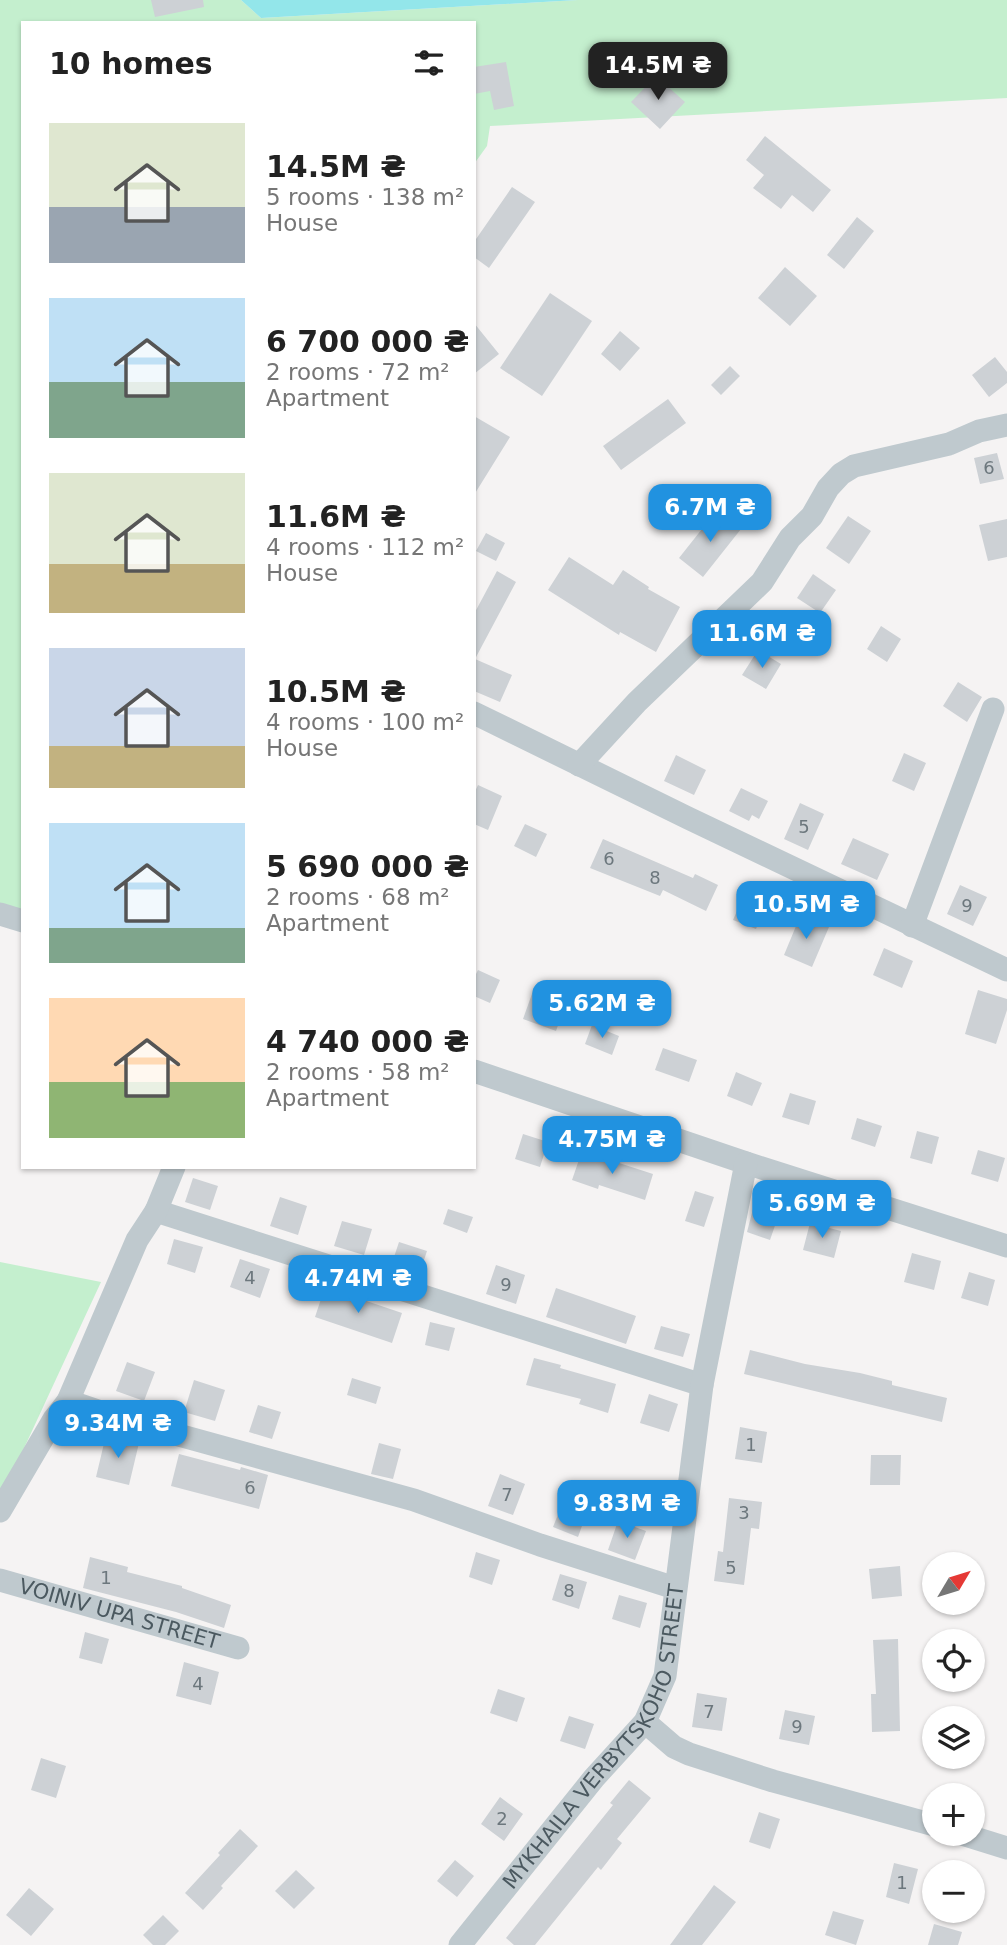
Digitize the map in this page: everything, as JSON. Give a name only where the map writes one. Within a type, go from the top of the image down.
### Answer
[{"type":"street","points":[[579,765],[637,702],[762,582],[788,540],[809,520],[828,488],[841,474],[854,466],[948,444],[979,431],[1007,425]]},
{"type":"street","points":[[912,926],[993,709]]},
{"type":"street","points":[[476,714],[1007,970]]},
{"type":"street","points":[[0,914],[21,920]]},
{"type":"street","points":[[476,1071],[746,1163],[1007,1246]]},
{"type":"street","name":"MYKHAILA VERBYTSKOHO STREET","points":[[460,1945],[594,1778],[645,1722],[665,1676],[702,1385],[746,1163]]},
{"type":"street","points":[[0,1511],[54,1419],[68,1401],[137,1240],[156,1211],[173,1169]]},
{"type":"street","points":[[156,1211],[702,1385]]},
{"type":"street","points":[[68,1401],[124,1420],[414,1500],[540,1545],[675,1588]]},
{"type":"street","name":"VOINIV UPA STREET","points":[[0,1580],[239,1648]]},
{"type":"street","points":[[645,1722],[674,1747],[689,1754],[774,1781],[922,1822]]},
{"type":"street","points":[[985,1841],[1007,1848]]},
{"type":"green space","points":[[0,0],[241,0],[261,18],[578,0],[1007,0],[1007,98],[490,126],[487,146],[476,161],[476,21],[21,21],[21,911],[0,905]]},
{"type":"green space","points":[[0,1262],[101,1282],[0,1500]]},
{"type":"water","points":[[241,0],[578,0],[261,18]]},
{"type":"building","points":[[151,0],[203,0],[204,7],[155,17]]},
{"type":"building","points":[[506,62],[514,106],[494,110],[490,91],[476,94],[476,67]]},
{"type":"building","points":[[656,76],[685,102],[660,129],[631,102]]},
{"type":"building","points":[[765,136],[831,190],[813,212],[792,195],[781,209],[753,188],[764,175],[746,160]]},
{"type":"building","points":[[512,187],[535,202],[489,268],[476,258],[476,239]]},
{"type":"building","points":[[857,217],[874,231],[844,269],[827,255]]},
{"type":"building","points":[[785,267],[817,296],[790,326],[758,298]]},
{"type":"building","points":[[550,293],[592,321],[542,396],[500,368]]},
{"type":"building","points":[[476,325],[499,354],[476,372]]},
{"type":"building","points":[[620,331],[640,348],[620,371],[601,354]]},
{"type":"building","points":[[995,357],[1007,372],[1007,383],[989,397],[972,375]]},
{"type":"building","points":[[730,366],[740,376],[721,395],[711,385]]},
{"type":"building","points":[[668,399],[686,423],[621,470],[603,446]]},
{"type":"building","points":[[476,417],[510,437],[476,492]]},
{"type":"building","points":[[997,453],[1004,479],[980,484],[974,458]]},
{"type":"building","points":[[717,510],[741,529],[703,577],[679,558]]},
{"type":"building","points":[[848,516],[871,531],[849,564],[826,548]]},
{"type":"building","points":[[1007,519],[1007,557],[988,561],[979,525]]},
{"type":"building","points":[[486,533],[505,543],[496,561],[476,551]]},
{"type":"building","points":[[569,557],[613,585],[623,570],[649,587],[648,589],[680,607],[656,652],[620,632],[619,635],[548,590]]},
{"type":"building","points":[[497,571],[516,582],[476,657],[476,610]]},
{"type":"building","points":[[813,574],[836,590],[820,613],[797,598]]},
{"type":"building","points":[[881,626],[901,639],[887,662],[867,649]]},
{"type":"building","points":[[758,650],[781,664],[766,689],[742,675]]},
{"type":"building","points":[[476,659],[512,675],[500,702],[476,692]]},
{"type":"building","points":[[958,682],[982,697],[967,722],[943,706]]},
{"type":"building","points":[[904,753],[926,763],[914,791],[892,781]]},
{"type":"building","points":[[676,755],[706,770],[694,795],[664,781]]},
{"type":"building","points":[[478,785],[502,796],[488,830],[476,825]]},
{"type":"building","points":[[741,788],[768,801],[759,819],[752,815],[749,821],[729,811]]},
{"type":"building","points":[[800,803],[824,814],[808,850],[784,839]]},
{"type":"building","points":[[525,824],[547,834],[536,857],[514,846]]},
{"type":"building","points":[[853,838],[889,854],[877,880],[841,864]]},
{"type":"building","points":[[603,839],[693,878],[695,874],[718,885],[706,911],[663,890],[660,896],[590,868]]},
{"type":"building","points":[[960,885],[987,897],[973,926],[947,914]]},
{"type":"building","points":[[744,895],[766,904],[756,929],[733,920]]},
{"type":"building","points":[[801,914],[829,927],[812,967],[784,955]]},
{"type":"building","points":[[884,948],[913,961],[902,988],[873,975]]},
{"type":"building","points":[[478,970],[500,980],[490,1003],[476,997]]},
{"type":"building","points":[[978,990],[1007,999],[1007,1010],[996,1044],[965,1034]]},
{"type":"building","points":[[533,991],[566,1003],[556,1031],[523,1019]]},
{"type":"building","points":[[592,1025],[619,1036],[612,1055],[585,1044]]},
{"type":"building","points":[[663,1048],[697,1060],[689,1082],[655,1070]]},
{"type":"building","points":[[736,1072],[762,1083],[752,1106],[727,1096]]},
{"type":"building","points":[[790,1093],[816,1101],[809,1125],[782,1117]]},
{"type":"building","points":[[857,1118],[882,1126],[875,1147],[851,1139]]},
{"type":"building","points":[[917,1131],[939,1137],[932,1164],[910,1158]]},
{"type":"building","points":[[523,1134],[548,1142],[540,1167],[515,1159]]},
{"type":"building","points":[[978,1150],[1005,1158],[998,1182],[971,1174]]},
{"type":"building","points":[[582,1151],[653,1174],[645,1200],[599,1185],[598,1189],[572,1180]]},
{"type":"building","points":[[193,1178],[218,1186],[210,1210],[185,1202]]},
{"type":"building","points":[[695,1191],[714,1197],[704,1227],[685,1221]]},
{"type":"building","points":[[280,1197],[307,1206],[298,1235],[270,1226]]},
{"type":"building","points":[[754,1205],[779,1214],[770,1240],[747,1232]]},
{"type":"building","points":[[448,1209],[473,1217],[467,1233],[443,1224]]},
{"type":"building","points":[[342,1221],[372,1229],[364,1255],[334,1246]]},
{"type":"building","points":[[810,1223],[841,1231],[834,1258],[803,1250]]},
{"type":"building","points":[[174,1239],[203,1247],[195,1273],[167,1264]]},
{"type":"building","points":[[399,1242],[427,1251],[419,1275],[391,1266]]},
{"type":"building","points":[[912,1253],[941,1261],[934,1290],[904,1282]]},
{"type":"building","points":[[240,1259],[270,1269],[260,1298],[230,1287]]},
{"type":"building","points":[[496,1265],[525,1275],[516,1304],[486,1294]]},
{"type":"building","points":[[969,1272],[995,1280],[988,1306],[961,1298]]},
{"type":"building","points":[[325,1287],[402,1313],[392,1343],[315,1317]]},
{"type":"building","points":[[556,1288],[636,1316],[626,1344],[546,1317]]},
{"type":"building","points":[[430,1322],[455,1328],[449,1351],[425,1345]]},
{"type":"building","points":[[661,1326],[690,1334],[683,1357],[654,1349]]},
{"type":"building","points":[[750,1350],[805,1364],[860,1373],[892,1381],[892,1385],[947,1398],[942,1422],[744,1374]]},
{"type":"building","points":[[534,1358],[616,1384],[608,1413],[579,1404],[581,1399],[526,1385]]},
{"type":"building","points":[[127,1362],[155,1372],[144,1401],[116,1391]]},
{"type":"building","points":[[352,1378],[381,1387],[376,1404],[347,1395]]},
{"type":"building","points":[[194,1380],[225,1390],[215,1421],[184,1412]]},
{"type":"building","points":[[649,1394],[678,1404],[669,1432],[640,1423]]},
{"type":"building","points":[[258,1405],[281,1412],[272,1439],[249,1432]]},
{"type":"building","points":[[740,1427],[767,1432],[762,1463],[735,1459]]},
{"type":"building","points":[[106,1435],[139,1443],[129,1485],[96,1477]]},
{"type":"building","points":[[379,1443],[401,1449],[393,1479],[371,1474]]},
{"type":"building","points":[[179,1454],[268,1475],[259,1509],[171,1486]]},
{"type":"building","points":[[871,1455],[901,1455],[900,1485],[870,1485]]},
{"type":"building","points":[[500,1474],[525,1484],[513,1515],[488,1506]]},
{"type":"building","points":[[729,1498],[762,1502],[759,1529],[751,1528],[744,1585],[714,1581],[718,1551],[723,1552]]},
{"type":"building","points":[[563,1502],[587,1512],[578,1537],[553,1527]]},
{"type":"building","points":[[618,1521],[646,1531],[635,1560],[608,1550]]},
{"type":"building","points":[[476,1552],[500,1560],[492,1585],[469,1577]]},
{"type":"building","points":[[90,1557],[128,1567],[127,1572],[182,1586],[231,1605],[224,1628],[176,1612],[83,1588]]},
{"type":"building","points":[[900,1566],[902,1596],[872,1599],[869,1569]]},
{"type":"building","points":[[560,1574],[587,1582],[579,1609],[552,1600]]},
{"type":"building","points":[[619,1595],[647,1603],[640,1628],[612,1619]]},
{"type":"building","points":[[85,1632],[109,1639],[102,1664],[79,1658]]},
{"type":"building","points":[[898,1639],[900,1731],[872,1732],[871,1694],[876,1694],[873,1640]]},
{"type":"building","points":[[184,1662],[219,1672],[211,1705],[176,1696]]},
{"type":"building","points":[[498,1689],[525,1698],[517,1722],[490,1713]]},
{"type":"building","points":[[697,1693],[727,1698],[722,1731],[692,1727]]},
{"type":"building","points":[[785,1710],[815,1716],[809,1745],[779,1739]]},
{"type":"building","points":[[569,1716],[594,1724],[585,1749],[560,1741]]},
{"type":"building","points":[[41,1758],[66,1766],[56,1798],[31,1790]]},
{"type":"building","points":[[629,1780],[651,1798],[617,1839],[622,1843],[601,1870],[598,1867],[535,1945],[514,1945],[506,1938],[613,1805],[610,1803]]},
{"type":"building","points":[[500,1797],[523,1814],[504,1841],[481,1824]]},
{"type":"building","points":[[759,1812],[780,1819],[770,1849],[749,1842]]},
{"type":"building","points":[[240,1829],[258,1846],[203,1910],[185,1893]]},
{"type":"building","points":[[455,1860],[474,1876],[457,1897],[437,1881]]},
{"type":"building","points":[[894,1863],[918,1869],[909,1904],[886,1897]]},
{"type":"building","points":[[296,1870],[315,1888],[294,1909],[275,1891]]},
{"type":"building","points":[[714,1885],[736,1902],[702,1945],[670,1945]]},
{"type":"building","points":[[29,1888],[54,1909],[31,1936],[6,1915]]},
{"type":"building","points":[[833,1911],[864,1920],[856,1945],[825,1935]]},
{"type":"building","points":[[163,1915],[179,1931],[165,1945],[153,1945],[143,1935]]},
{"type":"building","points":[[934,1924],[962,1932],[958,1945],[928,1945]]}]
